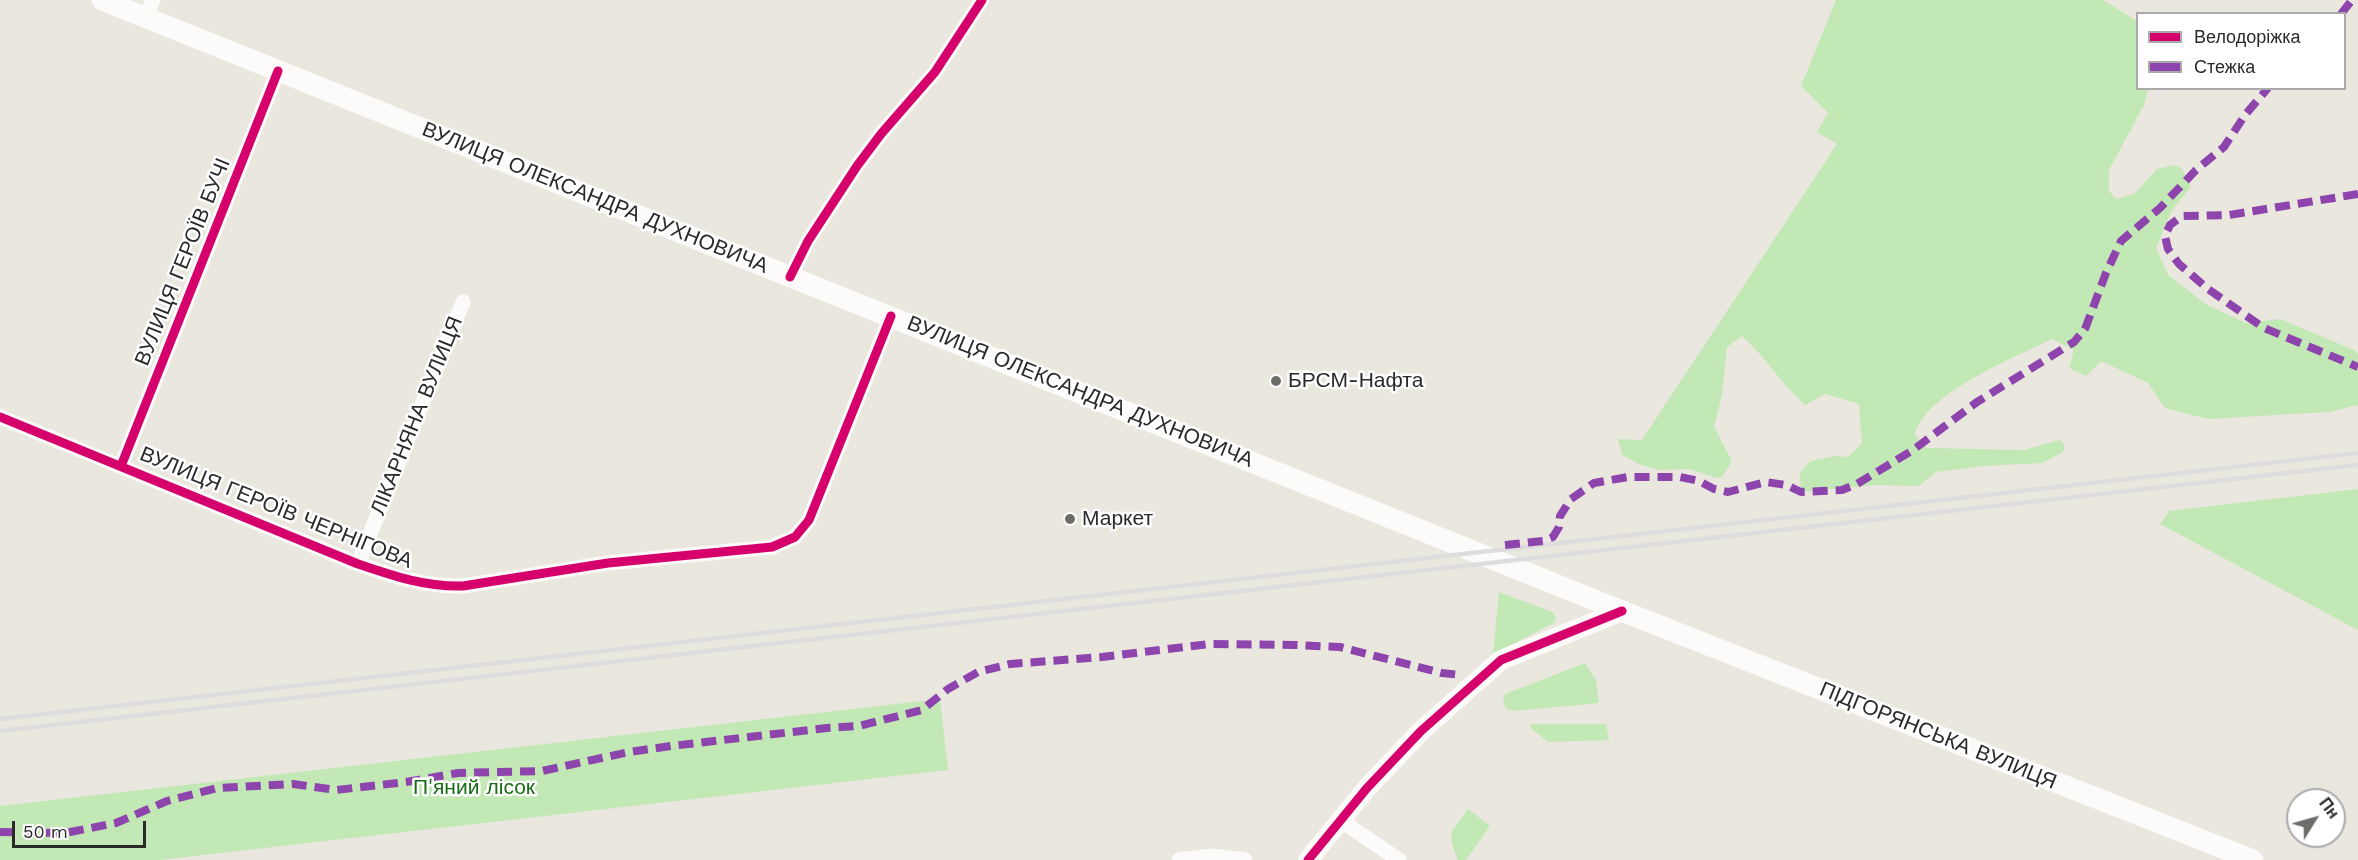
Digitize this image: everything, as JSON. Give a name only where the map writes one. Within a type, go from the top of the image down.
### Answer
[{"type":"main road","name":"ВУЛИЦЯ ОЛЕКСАНДРА ДУХНОВИЧА","points":[[102,0],[150,9],[278,71],[1622,611]]},
{"type":"main road","name":"ПІДГОРЯНСЬКА ВУЛИЦЯ","points":[[1622,611],[2253,860]]},
{"type":"street","points":[[790,277],[808,241],[857,166],[881,134],[935,72],[982,0]]},
{"type":"street","name":"ВУЛИЦЯ ГЕРОЇВ БУЧІ","points":[[120,466],[278,71]]},
{"type":"street","name":"ЛІКАРНЯНА ВУЛИЦЯ","points":[[358,564],[463,302]]},
{"type":"street","name":"ВУЛИЦЯ ГЕРОЇВ ЧЕРНІГОВА","points":[[0,417],[358,564],[409,581],[440,586],[463,586],[608,563],[772,547],[795,537],[808,520],[891,316]]},
{"type":"street","points":[[1308,860],[1340,820],[1421,731],[1501,660],[1622,611]]},
{"type":"street","points":[[1340,820],[1399,860]]},
{"type":"street","points":[[1179,860],[1212,856],[1245,860]]},
{"type":"green space","points":[[1836,0],[2103,0],[2136,20],[2136,90],[2148,90],[2144,105],[2109,170],[2109,191],[2116,199],[2134,194],[2157,169],[2175,165],[2182,169],[2191,187],[2172,210],[2156,248],[2168,275],[2207,305],[2246,323],[2280,319],[2354,350],[2358,354],[2358,405],[2329,412],[2208,419],[2165,408],[2148,383],[2101,361],[2086,376],[2069,368],[2074,350],[2052,339],[1995,366],[1952,391],[1922,420],[1915,435],[1927,448],[2024,450],[2060,440],[2065,446],[2063,452],[2042,463],[1983,466],[1936,472],[1919,486],[1874,485],[1801,492],[1800,473],[1810,461],[1836,456],[1848,457],[1862,443],[1859,404],[1825,394],[1805,405],[1742,336],[1727,347],[1722,395],[1714,427],[1732,461],[1722,477],[1717,478],[1690,469],[1659,470],[1639,464],[1622,455],[1618,439],[1642,440],[1837,144],[1817,132],[1828,113],[1801,86]]},
{"type":"green space","points":[[2358,489],[2358,630],[2160,524],[2169,511]]},
{"type":"green space","points":[[1499,592],[1552,612],[1556,617],[1554,623],[1493,654]]},
{"type":"green space","points":[[1585,663],[1596,680],[1599,703],[1514,711],[1507,709],[1503,703],[1505,694]]},
{"type":"green space","name":"П'яний лісок","points":[[940,699],[948,770],[159,860],[0,860],[0,806]]},
{"type":"green space","points":[[1529,724],[1606,724],[1609,740],[1548,742]]},
{"type":"green space","points":[[1468,809],[1490,826],[1466,860],[1458,860],[1451,837],[1454,828]]},
{"type":"railway","points":[[0,719],[2358,453]]},
{"type":"railway","points":[[0,731],[2358,465]]},
{"type":"marked path","points":[[2343,12],[2352,0]]},
{"type":"marked path","points":[[1505,545],[1543,541],[1553,537],[1559,527],[1560,516],[1571,499],[1594,483],[1628,477],[1680,477],[1699,481],[1714,489],[1728,492],[1766,482],[1786,485],[1801,492],[1842,490],[1857,484],[1913,450],[1977,402],[2074,342],[2085,329],[2121,241],[2160,208],[2196,170],[2224,147],[2245,115],[2266,90]]},
{"type":"marked path","points":[[2358,194],[2229,215],[2182,216],[2170,225],[2165,236],[2168,249],[2179,264],[2208,289],[2264,328],[2358,367]]},
{"type":"marked path","points":[[0,832],[65,833],[116,823],[167,801],[217,788],[293,784],[336,790],[458,773],[542,771],[629,752],[671,746],[859,726],[922,710],[948,689],[978,672],[1010,664],[1102,657],[1210,644],[1295,645],[1340,647],[1442,673],[1461,675]]},
{"type":"cycle path","points":[[790,277],[808,241],[857,166],[881,134],[935,72],[982,0]]},
{"type":"cycle path","points":[[121,466],[278,71]]},
{"type":"cycle path","points":[[0,417],[358,564],[422,583],[463,586],[608,563],[772,547],[795,537],[809,520],[891,316]]},
{"type":"cycle path","points":[[1308,860],[1367,788],[1421,731],[1501,660],[1622,611]]},
{"type":"place","name":"БРСМ-Нафта","points":[[1276,381]]},
{"type":"place","name":"Маркет","points":[[1070,519]]}]
